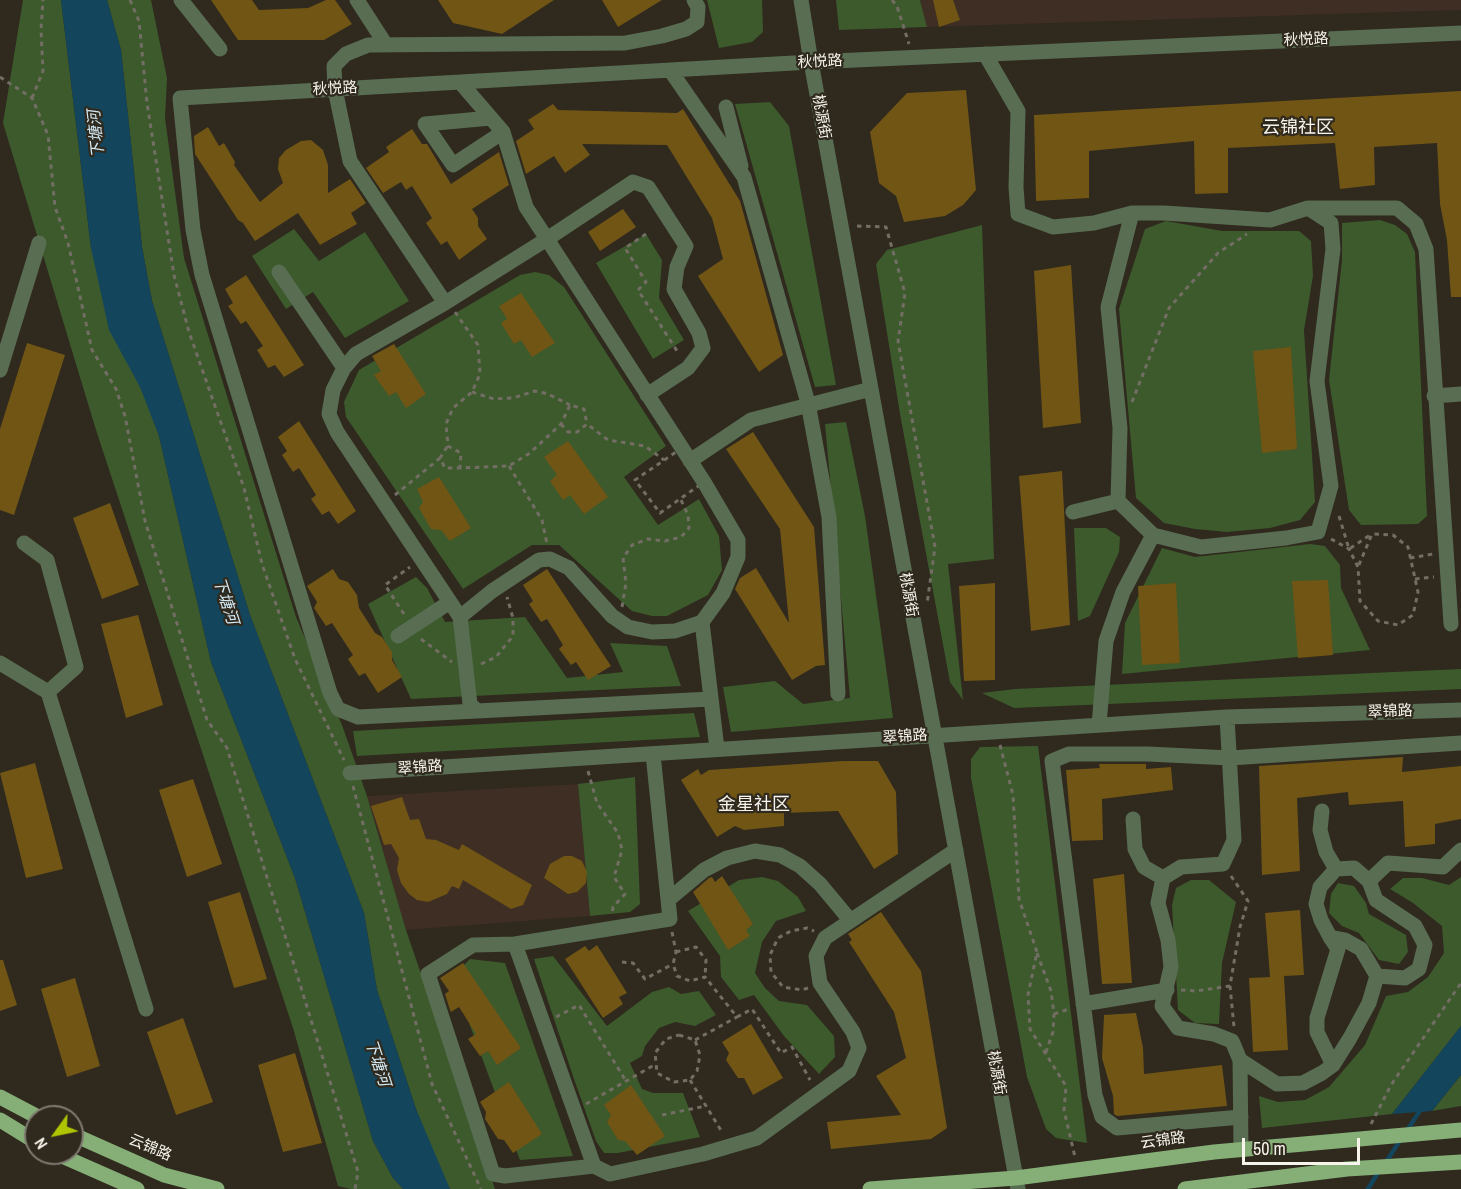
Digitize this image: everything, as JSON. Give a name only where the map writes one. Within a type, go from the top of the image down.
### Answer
[{"type":"main road","points":[[0,1097],[24,1110]]},
{"type":"main road","points":[[0,1120],[24,1135]]},
{"type":"main road","name":"云锦路","points":[[870,1189],[1017,1184],[1078,1170],[1241,1149],[1366,1136],[1461,1130]]},
{"type":"main road","name":"云锦路","points":[[84,1139],[164,1174],[217,1189]]},
{"type":"main road","points":[[1192,1189],[1347,1168],[1461,1162]]},
{"type":"main road","points":[[82,1165],[137,1189]]},
{"type":"street","points":[[181,0],[220,49]]},
{"type":"street","points":[[357,0],[386,45]]},
{"type":"street","points":[[445,303],[351,161],[335,89],[334,66],[346,54],[369,45],[625,43],[686,29],[697,22],[698,8],[694,0]]},
{"type":"street","name":"桃源街","points":[[801,0],[1017,1184]]},
{"type":"street","name":"秋悦路","points":[[477,711],[358,717],[338,709],[334,701],[202,275],[193,230],[180,98],[811,62],[1461,33]]},
{"type":"street","points":[[985,54],[1018,111],[1016,187],[1018,214],[1053,227],[1094,224],[1132,213],[1270,220],[1308,208],[1397,208],[1416,224],[1426,249],[1450,624]]},
{"type":"street","points":[[670,70],[744,177]]},
{"type":"street","points":[[460,82],[503,132],[526,207],[704,482],[738,540],[738,557],[723,593],[702,622],[675,631],[652,632],[628,627],[612,616],[569,568],[550,559],[538,560],[492,591],[460,617]]},
{"type":"street","points":[[726,107],[808,403],[829,517],[838,694]]},
{"type":"street","points":[[491,118],[425,124],[453,165],[503,132]]},
{"type":"street","points":[[647,395],[688,368],[703,348],[699,333],[674,289],[677,267],[686,246],[648,187],[633,182],[445,303],[356,354],[344,368],[333,390],[329,414],[337,432],[460,617],[470,704],[477,711],[711,699]]},
{"type":"street","points":[[1132,213],[1108,307],[1120,428],[1118,501],[1153,535],[1201,547],[1286,538],[1318,532],[1331,486],[1317,381],[1333,249],[1330,223],[1308,208]]},
{"type":"street","points":[[0,370],[39,243]]},
{"type":"street","points":[[279,272],[344,368]]},
{"type":"street","points":[[686,454],[751,420],[808,403],[871,389]]},
{"type":"street","points":[[1434,396],[1461,394]]},
{"type":"street","points":[[1073,512],[1118,501]]},
{"type":"street","points":[[1099,725],[1107,641],[1123,592],[1153,535]]},
{"type":"street","points":[[24,543],[47,560],[76,667],[48,692]]},
{"type":"street","points":[[398,636],[450,602]]},
{"type":"street","points":[[702,622],[717,749]]},
{"type":"street","points":[[0,663],[48,692],[146,1009]]},
{"type":"street","name":"翠锦路","points":[[350,772],[1227,717],[1461,710]]},
{"type":"street","points":[[1227,717],[1234,840],[1223,864],[1180,867],[1163,878],[1158,903],[1168,940],[1170,967],[1162,1006],[1178,1028],[1214,1034],[1232,1041],[1240,1060],[1241,1149]]},
{"type":"street","points":[[1241,1117],[1116,1128],[1102,1118],[1095,1095],[1052,761],[1069,754],[1148,754],[1230,758],[1461,744]]},
{"type":"street","points":[[653,754],[670,919],[515,944],[473,945],[428,974],[493,1174],[505,1176],[594,1166],[610,1174],[757,1138],[849,1071],[859,1048],[852,1032],[820,983],[816,956],[825,938],[956,850]]},
{"type":"street","points":[[1322,811],[1320,830],[1326,852],[1336,869]]},
{"type":"street","points":[[1133,819],[1135,849],[1144,867],[1163,878]]},
{"type":"street","points":[[1369,881],[1388,863],[1443,867],[1461,850]]},
{"type":"street","points":[[668,900],[704,870],[727,858],[755,851],[780,855],[800,866],[820,884],[850,920]]},
{"type":"street","points":[[1333,1065],[1317,1032],[1317,1018],[1338,949],[1330,937],[1316,904],[1320,887],[1336,869],[1354,868],[1369,881],[1376,900],[1414,926],[1425,945],[1419,969],[1405,978],[1377,976]]},
{"type":"street","points":[[1330,937],[1344,940],[1361,950],[1377,976]]},
{"type":"street","points":[[515,944],[594,1166]]},
{"type":"street","points":[[1240,1060],[1277,1084],[1302,1083],[1333,1065],[1368,1003],[1377,976]]},
{"type":"street","points":[[1083,1004],[1167,990]]},
{"type":"path","points":[[32,98],[43,71],[40,30],[44,0]]},
{"type":"path","points":[[892,0],[897,6],[912,57]]},
{"type":"path","points":[[0,77],[32,98],[48,135],[55,207],[68,243],[92,350],[116,389],[126,416],[145,521],[207,720],[227,748],[358,1172],[355,1189]]},
{"type":"path","points":[[1120,428],[1147,370],[1169,308],[1218,253],[1270,220]]},
{"type":"path","points":[[841,225],[886,227],[905,293],[898,341],[935,547],[926,612]]},
{"type":"path","points":[[646,234],[626,248],[646,282],[638,290],[688,368]]},
{"type":"path","points":[[384,503],[440,458],[448,446],[446,424],[453,408],[472,392],[480,374],[478,345],[461,318],[445,303]]},
{"type":"path","points":[[472,392],[494,399],[513,398],[535,391],[548,394],[584,409],[587,424],[608,440],[645,446],[664,460]]},
{"type":"path","points":[[440,458],[445,468],[509,466],[530,453],[561,424],[570,405]]},
{"type":"path","points":[[561,424],[568,432],[577,432],[587,424]]},
{"type":"path","points":[[448,446],[461,453],[460,468]]},
{"type":"path","points":[[686,454],[704,482],[660,513],[635,480],[664,460],[686,454]]},
{"type":"path","points":[[509,466],[542,520],[550,559]]},
{"type":"path","points":[[1331,486],[1349,549],[1358,567],[1360,602],[1378,621],[1398,625],[1413,615],[1418,592],[1408,547],[1393,535],[1372,534],[1349,549]]},
{"type":"path","points":[[612,616],[624,604],[626,583],[622,558],[632,544],[648,538],[665,541],[681,537],[689,528],[688,515],[680,498]]},
{"type":"path","points":[[1318,532],[1349,549]]},
{"type":"path","points":[[1358,567],[1372,534]]},
{"type":"path","points":[[1410,558],[1444,552]]},
{"type":"path","points":[[996,731],[1013,795],[1019,899],[1051,991],[1054,1014],[1053,1032],[1045,1055]]},
{"type":"path","points":[[587,758],[597,803],[618,833],[622,850],[614,877],[625,894],[613,907],[610,928]]},
{"type":"path","points":[[1223,864],[1248,901],[1240,927],[1230,986],[1234,1021],[1232,1041]]},
{"type":"path","points":[[670,919],[676,952],[673,964],[677,976],[690,981],[705,977]]},
{"type":"path","points":[[820,983],[802,990],[783,987],[771,972],[770,955],[777,938],[791,931],[807,928],[825,938]]},
{"type":"path","points":[[676,952],[696,947],[706,960],[705,977],[737,1017]]},
{"type":"path","points":[[1037,952],[1028,995],[1030,1029],[1066,1086],[1064,1110],[1078,1170]]},
{"type":"path","points":[[622,962],[633,963],[645,979],[673,964]]},
{"type":"path","points":[[1366,1136],[1391,1085],[1461,983]]},
{"type":"path","points":[[1167,990],[1196,991],[1230,986]]},
{"type":"path","points":[[543,1024],[579,1005],[626,1081]]},
{"type":"path","points":[[695,1040],[700,1055],[697,1071],[690,1080],[674,1082],[657,1073],[655,1053],[666,1039],[679,1035],[695,1040],[752,1009],[781,1053],[792,1047],[818,1095]]},
{"type":"path","points":[[574,1110],[656,1064]]},
{"type":"path","points":[[690,1080],[730,1146]]},
{"type":"path","points":[[662,1115],[706,1106]]},
{"type":"shaded area","points":[[920,0],[1461,0],[1461,10],[927,27]]},
{"type":"shaded area","points":[[578,784],[590,916],[406,930],[367,796]]},
{"type":"green space","points":[[23,0],[61,0],[91,248],[159,436],[211,662],[295,878],[373,1141],[393,1178],[403,1189],[351,1189],[338,1186],[293,1028],[96,430],[3,123]]},
{"type":"green space","points":[[107,0],[151,0],[167,78],[165,118],[184,258],[296,617],[342,725],[367,796],[406,930],[495,1189],[450,1189],[439,1167],[416,1109],[377,990],[364,913],[250,615],[152,301],[142,247],[121,50]]},
{"type":"green space","points":[[707,0],[762,0],[763,32],[752,42],[719,48]]},
{"type":"green space","points":[[836,0],[920,0],[927,27],[839,30]]},
{"type":"green space","points":[[770,102],[789,126],[836,385],[815,387],[735,104]]},
{"type":"green space","points":[[1380,220],[1395,225],[1407,234],[1415,252],[1427,516],[1418,524],[1361,525],[1349,510],[1329,380],[1342,260],[1342,223]]},
{"type":"green space","points":[[1166,221],[1222,231],[1299,231],[1311,241],[1313,276],[1304,330],[1315,502],[1300,520],[1270,528],[1227,532],[1195,529],[1164,523],[1136,498],[1119,309],[1145,229]]},
{"type":"green space","points":[[982,225],[994,559],[948,564],[963,700],[950,682],[900,414],[876,264],[887,250]]},
{"type":"green space","points":[[294,229],[319,261],[365,232],[409,301],[345,338],[313,292],[286,309],[252,256]]},
{"type":"green space","points":[[646,234],[662,260],[659,298],[684,340],[653,359],[596,263]]},
{"type":"green space","points":[[535,272],[549,275],[564,287],[666,446],[624,477],[658,525],[699,499],[719,536],[722,570],[708,595],[667,616],[652,616],[632,611],[559,545],[532,545],[463,589],[346,417],[344,402],[359,370],[520,275]]},
{"type":"green space","points":[[846,422],[865,516],[893,718],[731,732],[723,687],[775,681],[803,704],[850,698],[825,424]]},
{"type":"green space","points":[[1074,528],[1106,528],[1120,537],[1119,552],[1090,616],[1078,621]]},
{"type":"green space","points":[[1310,544],[1325,546],[1340,565],[1341,588],[1370,650],[1122,674],[1125,623],[1162,548],[1195,557]]},
{"type":"green space","points":[[416,577],[427,588],[445,622],[525,617],[567,678],[623,672],[610,643],[667,646],[681,686],[411,699],[368,604]]},
{"type":"green space","points":[[1461,669],[1461,689],[1014,708],[982,693],[1015,689]]},
{"type":"green space","points":[[694,713],[700,737],[357,756],[353,731]]},
{"type":"green space","points":[[1038,746],[1087,1143],[1056,1138],[1046,1129],[1027,1077],[971,778],[971,759],[980,747]]},
{"type":"green space","points":[[635,777],[640,904],[630,912],[590,916],[578,784]]},
{"type":"green space","points":[[762,877],[778,881],[798,897],[806,911],[776,921],[762,942],[755,973],[765,988],[779,1001],[807,1005],[834,1036],[835,1057],[819,1074],[784,1036],[754,995],[739,1000],[721,977],[720,956],[688,911],[739,880]]},
{"type":"green space","points":[[1461,877],[1461,1026],[1392,1114],[1262,1128],[1259,1096],[1278,1102],[1305,1100],[1329,1087],[1365,1045],[1386,996],[1408,992],[1428,977],[1444,953],[1442,926],[1413,903],[1390,889],[1403,878],[1422,878],[1449,885]]},
{"type":"green space","points":[[1191,880],[1209,880],[1236,902],[1222,963],[1219,1024],[1195,1023],[1178,1010],[1172,905],[1176,888]]},
{"type":"green space","points":[[1338,883],[1354,886],[1366,903],[1369,914],[1406,935],[1408,952],[1399,964],[1379,960],[1359,933],[1342,926],[1329,913],[1331,894]]},
{"type":"green space","points":[[553,956],[607,1026],[652,992],[669,987],[681,994],[699,991],[716,1015],[695,1026],[675,1022],[659,1028],[645,1046],[642,1056],[630,1063],[642,1089],[653,1093],[683,1093],[700,1137],[618,1153],[604,1153],[596,1141],[534,959]]},
{"type":"green space","points":[[470,959],[505,963],[573,1156],[520,1160],[452,977]]},
{"type":"green space","points":[[1461,1075],[1461,1106],[1432,1111]]},
{"type":"water","name":"下塘河","points":[[61,0],[107,0],[121,50],[142,247],[152,301],[250,615],[364,913],[377,990],[416,1109],[450,1189],[403,1189],[393,1178],[373,1141],[295,878],[211,662],[159,436],[140,387],[109,330],[91,248]]},
{"type":"water","points":[[1461,1026],[1461,1075],[1432,1111],[1392,1114]]},
{"type":"building","points":[[211,0],[252,0],[259,10],[308,8],[326,0],[335,0],[352,24],[324,40],[238,40]]},
{"type":"building","points":[[438,0],[554,0],[502,34],[453,23]]},
{"type":"building","points":[[602,0],[662,0],[618,27]]},
{"type":"building","points":[[933,0],[953,0],[960,20],[939,27]]},
{"type":"building","points":[[966,90],[976,190],[963,205],[945,216],[904,222],[896,196],[879,183],[870,132],[907,93]]},
{"type":"building","points":[[1461,91],[1461,297],[1451,297],[1447,240],[1440,204],[1437,143],[1374,147],[1375,185],[1340,189],[1335,143],[1228,148],[1228,193],[1195,194],[1194,141],[1089,151],[1089,198],[1036,201],[1034,115]]},
{"type":"building","points":[[553,104],[558,110],[677,113],[683,109],[740,201],[783,355],[759,372],[698,276],[723,259],[712,218],[667,145],[582,144],[590,155],[565,173],[554,156],[526,174],[516,141],[534,129],[528,120]]},
{"type":"building","points":[[208,127],[219,146],[224,143],[235,162],[234,165],[260,202],[283,183],[278,169],[279,158],[286,150],[301,141],[311,140],[323,150],[328,165],[328,193],[350,179],[366,203],[351,213],[357,224],[320,245],[298,213],[255,241],[243,223],[238,220],[195,154],[194,136]]},
{"type":"building","points":[[412,129],[422,144],[427,144],[451,184],[499,152],[509,185],[472,209],[478,218],[478,226],[487,239],[459,260],[447,241],[441,245],[426,223],[432,218],[412,186],[406,190],[401,182],[383,193],[366,168],[389,152],[386,147]]},
{"type":"building","points":[[623,209],[636,227],[600,251],[588,232]]},
{"type":"building","points":[[1071,265],[1081,423],[1043,428],[1034,271]]},
{"type":"building","points":[[246,275],[304,365],[284,377],[275,365],[268,368],[257,350],[263,346],[246,321],[241,324],[228,306],[233,303],[225,289]]},
{"type":"building","points":[[521,293],[555,343],[532,357],[521,340],[514,344],[501,323],[507,319],[499,306]]},
{"type":"building","points":[[27,343],[65,355],[14,515],[0,510],[0,429]]},
{"type":"building","points":[[394,344],[426,394],[406,408],[396,392],[389,396],[374,375],[381,371],[372,356]]},
{"type":"building","points":[[1291,347],[1297,449],[1262,453],[1253,351]]},
{"type":"building","points":[[299,421],[356,511],[338,524],[329,511],[322,515],[311,499],[316,495],[299,468],[293,472],[282,455],[287,451],[278,437]]},
{"type":"building","points":[[753,432],[814,527],[825,665],[816,666],[792,680],[735,589],[740,578],[756,568],[789,623],[780,529],[726,449]]},
{"type":"building","points":[[568,441],[608,497],[584,514],[570,495],[563,500],[550,481],[557,475],[544,457]]},
{"type":"building","points":[[1062,471],[1070,625],[1031,631],[1019,476]]},
{"type":"building","points":[[439,477],[471,528],[450,541],[441,530],[431,529],[419,508],[423,502],[417,489]]},
{"type":"building","points":[[110,503],[139,585],[102,599],[73,518]]},
{"type":"building","points":[[333,569],[339,579],[348,582],[357,595],[359,608],[375,633],[382,637],[392,652],[392,660],[402,677],[378,693],[365,673],[359,676],[348,659],[353,655],[332,623],[326,626],[314,608],[317,602],[307,586]]},
{"type":"building","points":[[547,569],[611,666],[588,680],[576,662],[571,665],[559,649],[563,645],[547,619],[541,622],[529,604],[533,601],[523,585]]},
{"type":"building","points":[[1328,580],[1333,655],[1298,658],[1292,581]]},
{"type":"building","points":[[995,583],[995,680],[964,681],[959,586]]},
{"type":"building","points":[[1176,583],[1180,663],[1142,665],[1138,586]]},
{"type":"building","points":[[138,615],[163,705],[126,718],[101,624]]},
{"type":"building","points":[[1403,757],[1402,772],[1461,766],[1461,819],[1435,824],[1435,844],[1405,847],[1403,801],[1349,805],[1348,792],[1297,798],[1300,871],[1262,875],[1259,766]]},
{"type":"building","points":[[843,761],[878,761],[896,792],[898,854],[874,869],[838,811],[784,813],[784,826],[744,830],[735,826],[717,837],[681,780],[698,769],[701,775],[709,770]]},
{"type":"building","points":[[35,763],[63,869],[26,878],[0,773]]},
{"type":"building","points":[[1099,764],[1146,764],[1146,769],[1171,767],[1173,790],[1102,799],[1103,840],[1072,841],[1066,770],[1100,768]]},
{"type":"building","points":[[193,779],[222,864],[187,877],[159,790]]},
{"type":"building","points":[[402,797],[410,820],[419,819],[426,839],[436,840],[459,850],[462,844],[532,885],[523,905],[511,909],[463,880],[459,889],[452,886],[447,894],[428,902],[417,900],[409,894],[401,883],[397,870],[399,858],[391,844],[384,845],[371,806]]},
{"type":"building","points":[[564,856],[572,856],[582,861],[587,872],[586,883],[577,892],[568,894],[544,878],[550,864]]},
{"type":"building","points":[[1124,874],[1132,983],[1102,984],[1093,879]]},
{"type":"building","points":[[722,876],[753,924],[746,930],[750,936],[728,950],[693,892],[709,878],[712,877],[715,882]]},
{"type":"building","points":[[240,892],[267,979],[234,988],[208,902]]},
{"type":"building","points":[[1300,910],[1304,975],[1284,976],[1288,1050],[1253,1052],[1249,978],[1270,977],[1265,913]]},
{"type":"building","points":[[881,912],[921,971],[947,1128],[931,1139],[831,1149],[827,1122],[901,1115],[876,1076],[906,1058],[894,1012],[849,942],[852,940],[848,934]]},
{"type":"building","points":[[597,945],[627,993],[619,997],[623,1004],[603,1018],[565,959],[585,946],[589,951]]},
{"type":"building","points":[[0,960],[3,960],[17,1005],[0,1011]]},
{"type":"building","points":[[463,963],[521,1048],[497,1065],[488,1051],[480,1056],[468,1039],[476,1034],[459,1007],[451,1012],[450,1010],[445,994],[449,991],[440,978]]},
{"type":"building","points":[[75,978],[100,1066],[67,1077],[41,989]]},
{"type":"building","points":[[1136,1013],[1143,1048],[1144,1074],[1222,1065],[1227,1106],[1117,1116],[1114,1114],[1113,1096],[1102,1058],[1104,1015]]},
{"type":"building","points":[[183,1018],[213,1102],[176,1115],[147,1032]]},
{"type":"building","points":[[751,1024],[783,1078],[753,1095],[744,1078],[738,1078],[726,1060],[729,1053],[722,1042]]},
{"type":"building","points":[[295,1053],[322,1143],[283,1152],[258,1065]]},
{"type":"building","points":[[509,1082],[542,1134],[513,1153],[504,1140],[498,1139],[485,1119],[486,1112],[480,1102]]},
{"type":"building","points":[[631,1085],[665,1136],[637,1155],[625,1141],[618,1140],[607,1122],[611,1115],[604,1105]]},
{"type":"waterway","points":[[1406,1132],[1421,1109]]},
{"type":"waterway","points":[[1386,1162],[1401,1139]]},
{"type":"waterway","points":[[1368,1189],[1379,1171]]},
{"type":"district","name":"云锦社区","points":[[1298,128]]},
{"type":"district","name":"金星社区","points":[[754,805]]}]
